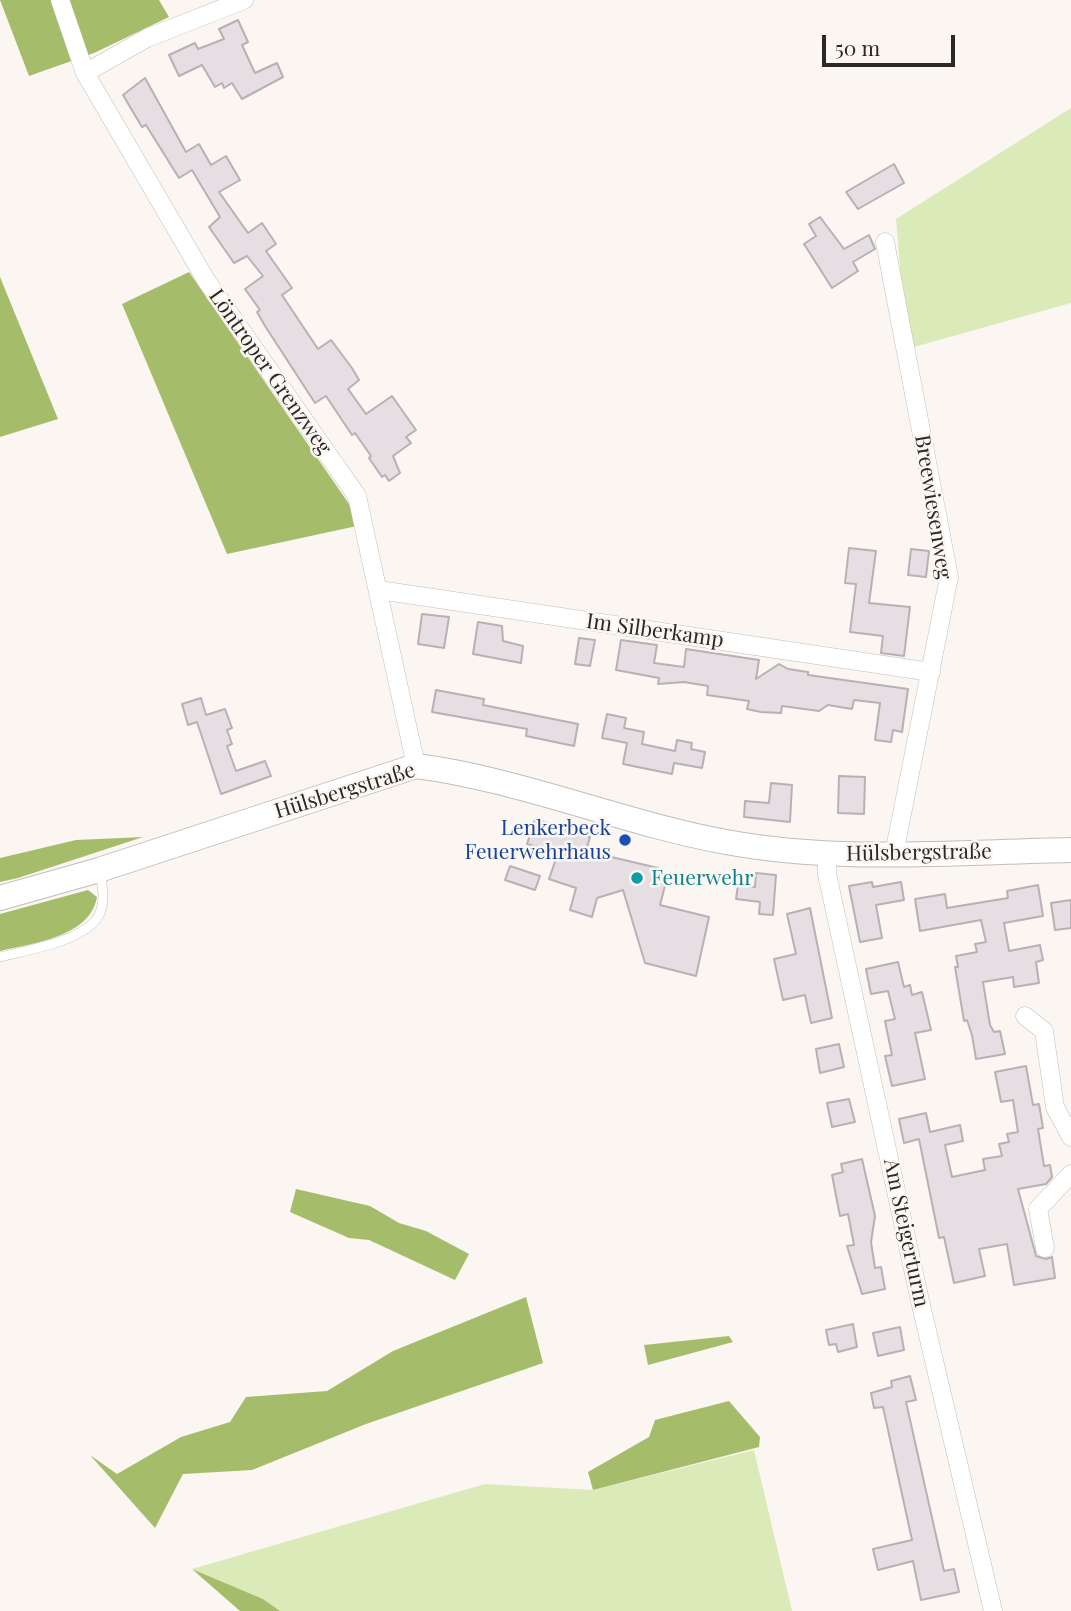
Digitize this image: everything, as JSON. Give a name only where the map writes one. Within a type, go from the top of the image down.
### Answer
[{"type":"street","name":"Löntroper Grenzweg","points":[[60,0],[85,73],[206,280],[357,496],[416,766]]},
{"type":"street","points":[[85,73],[147,38],[244,0]]},
{"type":"street","name":"Breewiesenweg","points":[[885,242],[949,577],[894,854]]},
{"type":"street","name":"Im Silberkamp","points":[[379,590],[931,672]]},
{"type":"street","name":"Hülsbergstraße","points":[[0,898],[99,870],[416,766],[449,770],[592,810],[727,842],[827,853],[1071,850]]},
{"type":"street","name":"Am Steigerturm","points":[[827,853],[827,874],[920,1301],[993,1611]]},
{"type":"street","points":[[1025,1016],[1044,1031],[1055,1107],[1071,1136]]},
{"type":"street","points":[[1045,1248],[1038,1209],[1071,1174]]},
{"type":"lane","points":[[0,957],[55,942],[91,926],[102,909],[99,870]]},
{"type":"green space","points":[[0,0],[159,0],[169,17],[94,53],[29,76]]},
{"type":"green space","points":[[1071,108],[1071,303],[914,347],[903,304],[896,219]]},
{"type":"green space","points":[[189,272],[349,504],[357,526],[227,554],[122,304]]},
{"type":"green space","points":[[0,277],[58,419],[0,437]]},
{"type":"green space","points":[[143,837],[0,882],[0,858],[76,840]]},
{"type":"green space","points":[[88,890],[97,897],[92,910],[84,921],[72,930],[43,941],[0,951],[0,914]]},
{"type":"green space","points":[[296,1189],[370,1206],[399,1223],[426,1231],[469,1254],[455,1280],[369,1240],[349,1238],[290,1212]]},
{"type":"green space","points":[[526,1297],[543,1363],[366,1424],[252,1470],[183,1474],[155,1528],[90,1455],[117,1474],[181,1437],[230,1422],[246,1397],[327,1391],[393,1351]]},
{"type":"green space","points":[[729,1336],[733,1342],[648,1365],[644,1345]]},
{"type":"green space","points":[[729,1401],[760,1437],[759,1447],[593,1490],[588,1472],[649,1437],[655,1420]]},
{"type":"green space","points":[[754,1450],[792,1611],[280,1611],[263,1599],[192,1569],[485,1484],[593,1490]]},
{"type":"green space","points":[[192,1569],[263,1599],[280,1611],[240,1611]]},
{"type":"building","points":[[238,20],[248,42],[242,45],[255,73],[277,63],[283,77],[242,99],[232,83],[224,88],[222,83],[215,87],[202,65],[179,76],[169,55],[195,43],[198,49],[224,39],[219,29]]},
{"type":"building","points":[[145,78],[186,152],[199,144],[211,165],[226,156],[240,180],[219,192],[248,233],[262,223],[276,244],[266,251],[292,288],[282,295],[318,349],[331,340],[352,368],[359,380],[348,389],[366,414],[392,396],[416,430],[406,437],[411,443],[393,456],[400,473],[389,481],[385,475],[382,477],[369,458],[371,456],[355,433],[352,435],[326,396],[315,403],[265,326],[257,312],[260,310],[245,289],[263,276],[247,256],[234,263],[209,227],[220,217],[192,170],[179,178],[146,125],[142,127],[123,95]]},
{"type":"building","points":[[894,164],[904,183],[858,209],[846,192]]},
{"type":"building","points":[[820,217],[844,249],[869,235],[875,249],[853,262],[858,271],[832,288],[804,244],[816,236],[809,224]]},
{"type":"building","points":[[849,548],[876,551],[869,603],[910,607],[904,656],[881,653],[883,636],[850,632],[856,584],[845,583]]},
{"type":"building","points":[[911,549],[929,551],[926,577],[908,575]]},
{"type":"building","points":[[422,614],[449,617],[444,648],[418,644]]},
{"type":"building","points":[[478,622],[502,626],[503,641],[523,646],[521,663],[473,654]]},
{"type":"building","points":[[579,638],[595,640],[590,666],[575,664]]},
{"type":"building","points":[[621,640],[657,645],[654,663],[684,667],[686,649],[759,660],[756,679],[779,664],[788,669],[808,672],[808,675],[908,689],[902,732],[893,730],[891,742],[875,740],[880,703],[854,700],[852,709],[828,705],[819,711],[782,706],[781,713],[761,712],[747,709],[749,701],[707,695],[708,686],[684,682],[658,684],[659,678],[616,670]]},
{"type":"building","points":[[436,690],[484,699],[483,705],[578,724],[574,746],[526,736],[527,729],[432,712]]},
{"type":"building","points":[[201,698],[206,715],[225,709],[232,728],[227,730],[232,744],[227,746],[236,771],[265,761],[271,776],[221,794],[197,722],[188,725],[182,704]]},
{"type":"building","points":[[607,714],[626,718],[624,728],[644,732],[642,744],[675,751],[677,740],[692,743],[691,749],[705,752],[702,768],[674,763],[672,774],[623,764],[627,743],[602,738]]},
{"type":"building","points":[[839,776],[865,777],[864,814],[838,813]]},
{"type":"building","points":[[771,783],[792,785],[790,822],[744,817],[745,801],[769,803]]},
{"type":"building","points":[[535,819],[590,837],[586,851],[658,868],[657,873],[663,875],[662,881],[666,882],[660,905],[709,917],[696,976],[645,963],[623,890],[597,898],[592,917],[570,910],[576,888],[549,879],[558,853],[527,844]]},
{"type":"building","points":[[510,866],[540,876],[535,890],[505,880]]},
{"type":"building","points":[[756,873],[776,875],[773,915],[759,914],[760,902],[736,899],[738,885],[755,887]]},
{"type":"building","points":[[872,882],[873,887],[901,882],[904,900],[876,905],[882,938],[860,942],[849,886]]},
{"type":"building","points":[[1038,885],[1043,916],[1004,923],[1009,951],[1040,945],[1043,960],[1036,962],[1039,983],[1014,987],[1013,977],[983,982],[990,1025],[994,1032],[1000,1031],[1005,1054],[976,1059],[972,1035],[967,1020],[964,1021],[955,967],[958,967],[956,956],[977,952],[975,944],[986,942],[981,920],[920,931],[915,899],[945,894],[947,908],[1008,898],[1007,891]]},
{"type":"building","points":[[1071,900],[1071,928],[1055,930],[1051,903]]},
{"type":"building","points":[[810,908],[832,1018],[811,1023],[805,995],[783,1000],[774,959],[796,954],[787,914]]},
{"type":"building","points":[[898,962],[904,987],[910,985],[912,995],[922,992],[931,1030],[915,1033],[925,1079],[892,1086],[885,1056],[892,1055],[885,1021],[895,1019],[888,991],[871,994],[866,969]]},
{"type":"building","points":[[839,1044],[844,1067],[820,1073],[816,1049]]},
{"type":"building","points":[[1026,1066],[1033,1105],[1039,1104],[1043,1128],[1038,1129],[1044,1166],[1050,1165],[1052,1177],[1046,1184],[1018,1189],[1036,1256],[1046,1259],[1052,1257],[1055,1278],[1014,1285],[1007,1244],[979,1249],[985,1276],[954,1283],[944,1237],[939,1238],[919,1139],[904,1143],[899,1119],[926,1113],[930,1132],[960,1125],[963,1141],[945,1145],[952,1177],[985,1170],[983,1159],[1002,1156],[999,1144],[1009,1142],[1007,1134],[1018,1132],[1013,1100],[1001,1102],[995,1072]]},
{"type":"building","points":[[849,1099],[855,1122],[832,1127],[827,1103]]},
{"type":"building","points":[[862,1159],[875,1216],[871,1242],[875,1268],[881,1267],[885,1289],[862,1294],[847,1246],[854,1245],[848,1214],[840,1216],[832,1175],[843,1172],[841,1164]]},
{"type":"building","points":[[853,1324],[857,1347],[838,1352],[836,1344],[829,1345],[826,1330]]},
{"type":"building","points":[[900,1327],[904,1350],[878,1356],[873,1333]]},
{"type":"building","points":[[910,1376],[916,1400],[906,1402],[944,1571],[954,1569],[959,1592],[921,1600],[913,1561],[878,1570],[873,1549],[912,1540],[883,1407],[874,1408],[871,1393],[892,1387],[891,1381]]},
{"type":"place","name":"Lenkerbeck Feuerwehrhaus","points":[[625,840]]},
{"type":"place","name":"Feuerwehr","points":[[637,878]]}]
